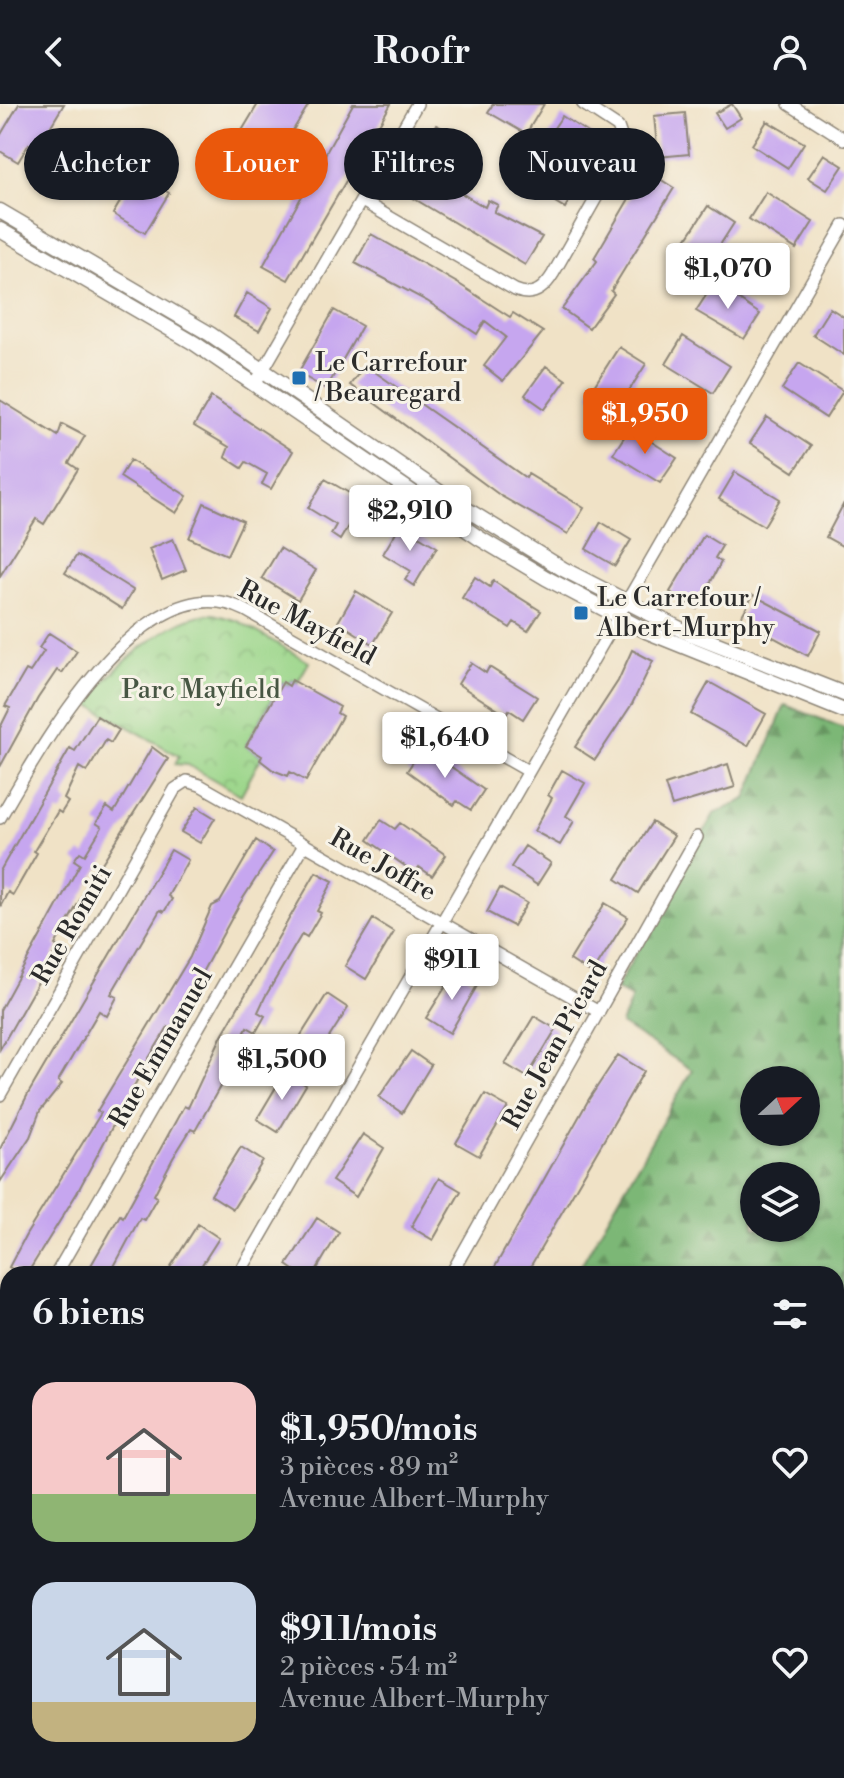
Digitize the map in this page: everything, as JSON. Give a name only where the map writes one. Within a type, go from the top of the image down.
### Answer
[{"type":"street","points":[[255,384],[417,104]]},
{"type":"street","points":[[362,201],[515,290],[527,294],[537,291],[553,274],[625,147],[615,124],[583,104]]},
{"type":"street","points":[[789,104],[844,139]]},
{"type":"street","points":[[0,211],[189,321],[499,531],[624,603],[844,694]]},
{"type":"street","points":[[244,1266],[844,225]]},
{"type":"street","points":[[0,230],[187,339],[479,538],[617,617],[844,711]]},
{"type":"street","name":"Rue Mayfield","points":[[0,818],[58,718],[101,668],[162,618],[185,605],[203,600],[227,602],[245,610],[528,771]]},
{"type":"street","name":"Rue Joffre","points":[[187,781],[200,785],[599,1012]]},
{"type":"street","name":"Rue Romiti","points":[[0,1095],[175,789],[187,781]]},
{"type":"street","name":"Rue Jean Picard","points":[[456,1266],[697,837]]},
{"type":"street","name":"Rue Emmanuel","points":[[61,1266],[304,845]]},
{"type":"green space","name":"Parc Mayfield","points":[[213,614],[238,621],[309,662],[297,683],[292,680],[289,686],[282,682],[246,746],[262,756],[241,795],[188,765],[175,764],[179,756],[85,702],[110,675],[161,633],[196,616]]},
{"type":"green space","points":[[785,705],[844,728],[844,1266],[581,1266],[692,1070],[621,1024],[632,998],[616,989],[714,814],[746,799]]},
{"type":"building","points":[[19,104],[64,104],[50,128],[24,128],[24,152],[18,162],[0,151],[0,136]]},
{"type":"building","points":[[258,104],[309,104],[294,128],[244,128]]},
{"type":"building","points":[[353,104],[391,104],[377,128],[344,128],[344,184],[288,280],[263,266],[300,200],[328,200],[328,149]]},
{"type":"building","points":[[493,104],[544,104],[530,128],[516,128],[488,112]]},
{"type":"building","points":[[732,104],[741,118],[725,128],[715,113]]},
{"type":"building","points":[[685,113],[689,154],[665,156],[665,128],[655,128],[654,116]]},
{"type":"building","points":[[562,116],[581,128],[554,128]]},
{"type":"building","points":[[767,121],[804,143],[788,168],[752,145]]},
{"type":"building","points":[[824,154],[843,166],[827,190],[808,178]]},
{"type":"building","points":[[665,182],[674,188],[611,291],[614,294],[589,328],[562,309],[597,261],[594,258],[628,200],[665,200]]},
{"type":"building","points":[[766,192],[813,222],[796,249],[749,219]]},
{"type":"building","points":[[121,200],[165,200],[145,233],[113,214]]},
{"type":"building","points":[[416,200],[473,200],[485,207],[488,200],[498,205],[494,212],[542,237],[525,265]]},
{"type":"building","points":[[552,200],[569,200],[565,208]]},
{"type":"building","points":[[708,206],[734,223],[704,270],[678,252]]},
{"type":"building","points":[[371,234],[510,317],[513,313],[543,332],[503,381],[484,366],[506,337],[485,321],[477,334],[427,301],[355,263]]},
{"type":"building","points":[[714,283],[760,314],[744,339],[696,311]]},
{"type":"building","points":[[247,293],[272,308],[259,331],[234,317]]},
{"type":"building","points":[[830,308],[844,317],[844,355],[813,335]]},
{"type":"building","points":[[334,310],[362,326],[326,389],[298,373]]},
{"type":"building","points":[[683,336],[730,366],[713,393],[666,364]]},
{"type":"building","points":[[619,347],[646,364],[616,411],[589,394]]},
{"type":"building","points":[[799,363],[843,391],[826,418],[782,389]]},
{"type":"building","points":[[365,365],[526,478],[528,474],[584,508],[568,534],[501,496],[350,385]]},
{"type":"building","points":[[546,366],[566,380],[545,409],[525,395]]},
{"type":"building","points":[[211,397],[293,451],[271,489],[262,484],[267,474],[246,462],[242,468],[225,457],[229,447],[194,426]]},
{"type":"building","points":[[0,400],[58,436],[62,424],[85,436],[69,463],[78,469],[44,524],[36,519],[0,576]]},
{"type":"building","points":[[767,417],[811,446],[794,472],[750,443]]},
{"type":"building","points":[[630,428],[677,458],[660,483],[613,454]]},
{"type":"building","points":[[130,460],[187,496],[176,513],[120,477]]},
{"type":"building","points":[[735,472],[780,499],[764,526],[719,499]]},
{"type":"building","points":[[325,479],[363,501],[340,540],[331,534],[336,525],[308,508]]},
{"type":"building","points":[[204,503],[243,521],[227,555],[189,538]]},
{"type":"building","points":[[844,503],[844,547],[826,537]]},
{"type":"building","points":[[601,522],[631,540],[615,566],[586,549]]},
{"type":"building","points":[[400,525],[437,547],[414,586],[405,580],[411,571],[383,554]]},
{"type":"building","points":[[704,535],[722,546],[715,558],[721,562],[697,609],[670,592]]},
{"type":"building","points":[[173,539],[186,570],[162,580],[149,549]]},
{"type":"building","points":[[280,548],[316,570],[298,600],[262,578]]},
{"type":"building","points":[[77,555],[133,590],[122,609],[65,573]]},
{"type":"building","points":[[475,577],[490,587],[493,581],[541,611],[528,631],[514,622],[510,628],[462,598]]},
{"type":"building","points":[[356,591],[392,613],[373,644],[338,622]]},
{"type":"building","points":[[753,595],[821,631],[808,656],[740,619]]},
{"type":"building","points":[[49,633],[77,651],[62,673],[57,670],[38,698],[0,767],[0,728],[10,708],[5,706],[26,670],[30,672],[44,651],[39,648]]},
{"type":"building","points":[[632,650],[653,661],[632,704],[595,760],[575,747],[618,681]]},
{"type":"building","points":[[471,663],[486,673],[489,667],[537,697],[523,719],[509,710],[506,715],[458,684]]},
{"type":"building","points":[[292,680],[340,707],[337,713],[342,716],[306,781],[290,772],[288,776],[273,770],[260,760],[262,756],[246,746],[283,682],[289,686]]},
{"type":"building","points":[[709,682],[766,714],[748,746],[691,714]]},
{"type":"building","points":[[97,716],[119,730],[111,743],[106,740],[87,772],[79,767],[64,799],[68,802],[61,813],[58,811],[34,851],[37,853],[13,895],[8,892],[0,907],[0,871],[70,748],[75,751]]},
{"type":"building","points":[[152,747],[168,759],[90,882],[55,945],[58,947],[0,1049],[0,1010],[80,864],[74,860],[80,852],[85,855],[102,827],[96,823],[107,807],[114,812]]},
{"type":"building","points":[[423,747],[484,790],[471,810],[457,801],[454,805],[407,771]]},
{"type":"building","points":[[728,764],[735,787],[672,806],[665,785]]},
{"type":"building","points":[[562,770],[585,783],[566,816],[574,821],[560,845],[534,831],[552,798],[548,795]]},
{"type":"building","points":[[197,807],[215,818],[200,843],[181,832]]},
{"type":"building","points":[[381,820],[395,829],[400,823],[446,855],[432,876],[419,867],[415,873],[368,840]]},
{"type":"building","points":[[652,822],[674,836],[638,893],[616,879]]},
{"type":"building","points":[[256,840],[273,852],[240,903],[171,1029],[168,1027],[149,1058],[77,1193],[32,1266],[10,1266],[101,1113],[97,1111],[190,957],[212,906],[220,902]]},
{"type":"building","points":[[525,846],[551,863],[537,885],[511,867]]},
{"type":"building","points":[[171,850],[188,860],[168,896],[172,899],[164,912],[160,910],[111,994],[117,997],[107,1016],[99,1011],[58,1081],[62,1084],[40,1111],[30,1137],[0,1182],[0,1149],[28,1094]]},
{"type":"building","points":[[316,872],[333,881],[317,911],[321,913],[307,937],[302,934],[265,997],[258,1012],[265,1016],[256,1032],[247,1027],[223,1075],[226,1076],[195,1131],[191,1129],[173,1158],[144,1220],[140,1218],[114,1266],[91,1266],[120,1215],[123,1217],[184,1106],[188,1108],[222,1035]]},
{"type":"building","points":[[500,888],[527,903],[513,926],[487,912]]},
{"type":"building","points":[[605,903],[628,917],[592,974],[570,960]]},
{"type":"building","points":[[373,919],[394,932],[366,979],[345,966]]},
{"type":"building","points":[[456,970],[478,984],[450,1033],[426,1018]]},
{"type":"building","points":[[327,994],[348,1008],[319,1053],[298,1040]]},
{"type":"building","points":[[534,1016],[556,1029],[527,1077],[505,1064]]},
{"type":"building","points":[[411,1051],[431,1065],[402,1113],[379,1097]]},
{"type":"building","points":[[618,1055],[644,1071],[531,1266],[495,1266],[589,1099]]},
{"type":"building","points":[[285,1072],[306,1085],[278,1132],[257,1119]]},
{"type":"building","points":[[485,1094],[508,1107],[479,1156],[456,1143]]},
{"type":"building","points":[[363,1134],[384,1148],[356,1197],[332,1181]]},
{"type":"building","points":[[241,1147],[263,1161],[233,1209],[211,1195]]},
{"type":"building","points":[[439,1178],[461,1191],[433,1240],[411,1227]]},
{"type":"building","points":[[317,1218],[339,1232],[319,1266],[287,1265]]},
{"type":"building","points":[[198,1224],[219,1238],[201,1266],[171,1266]]},
{"type":"place","name":"Le Carrefour / Beauregard","points":[[299,378]]},
{"type":"place","name":"Le Carrefour / Albert-Murphy","points":[[581,613]]}]
